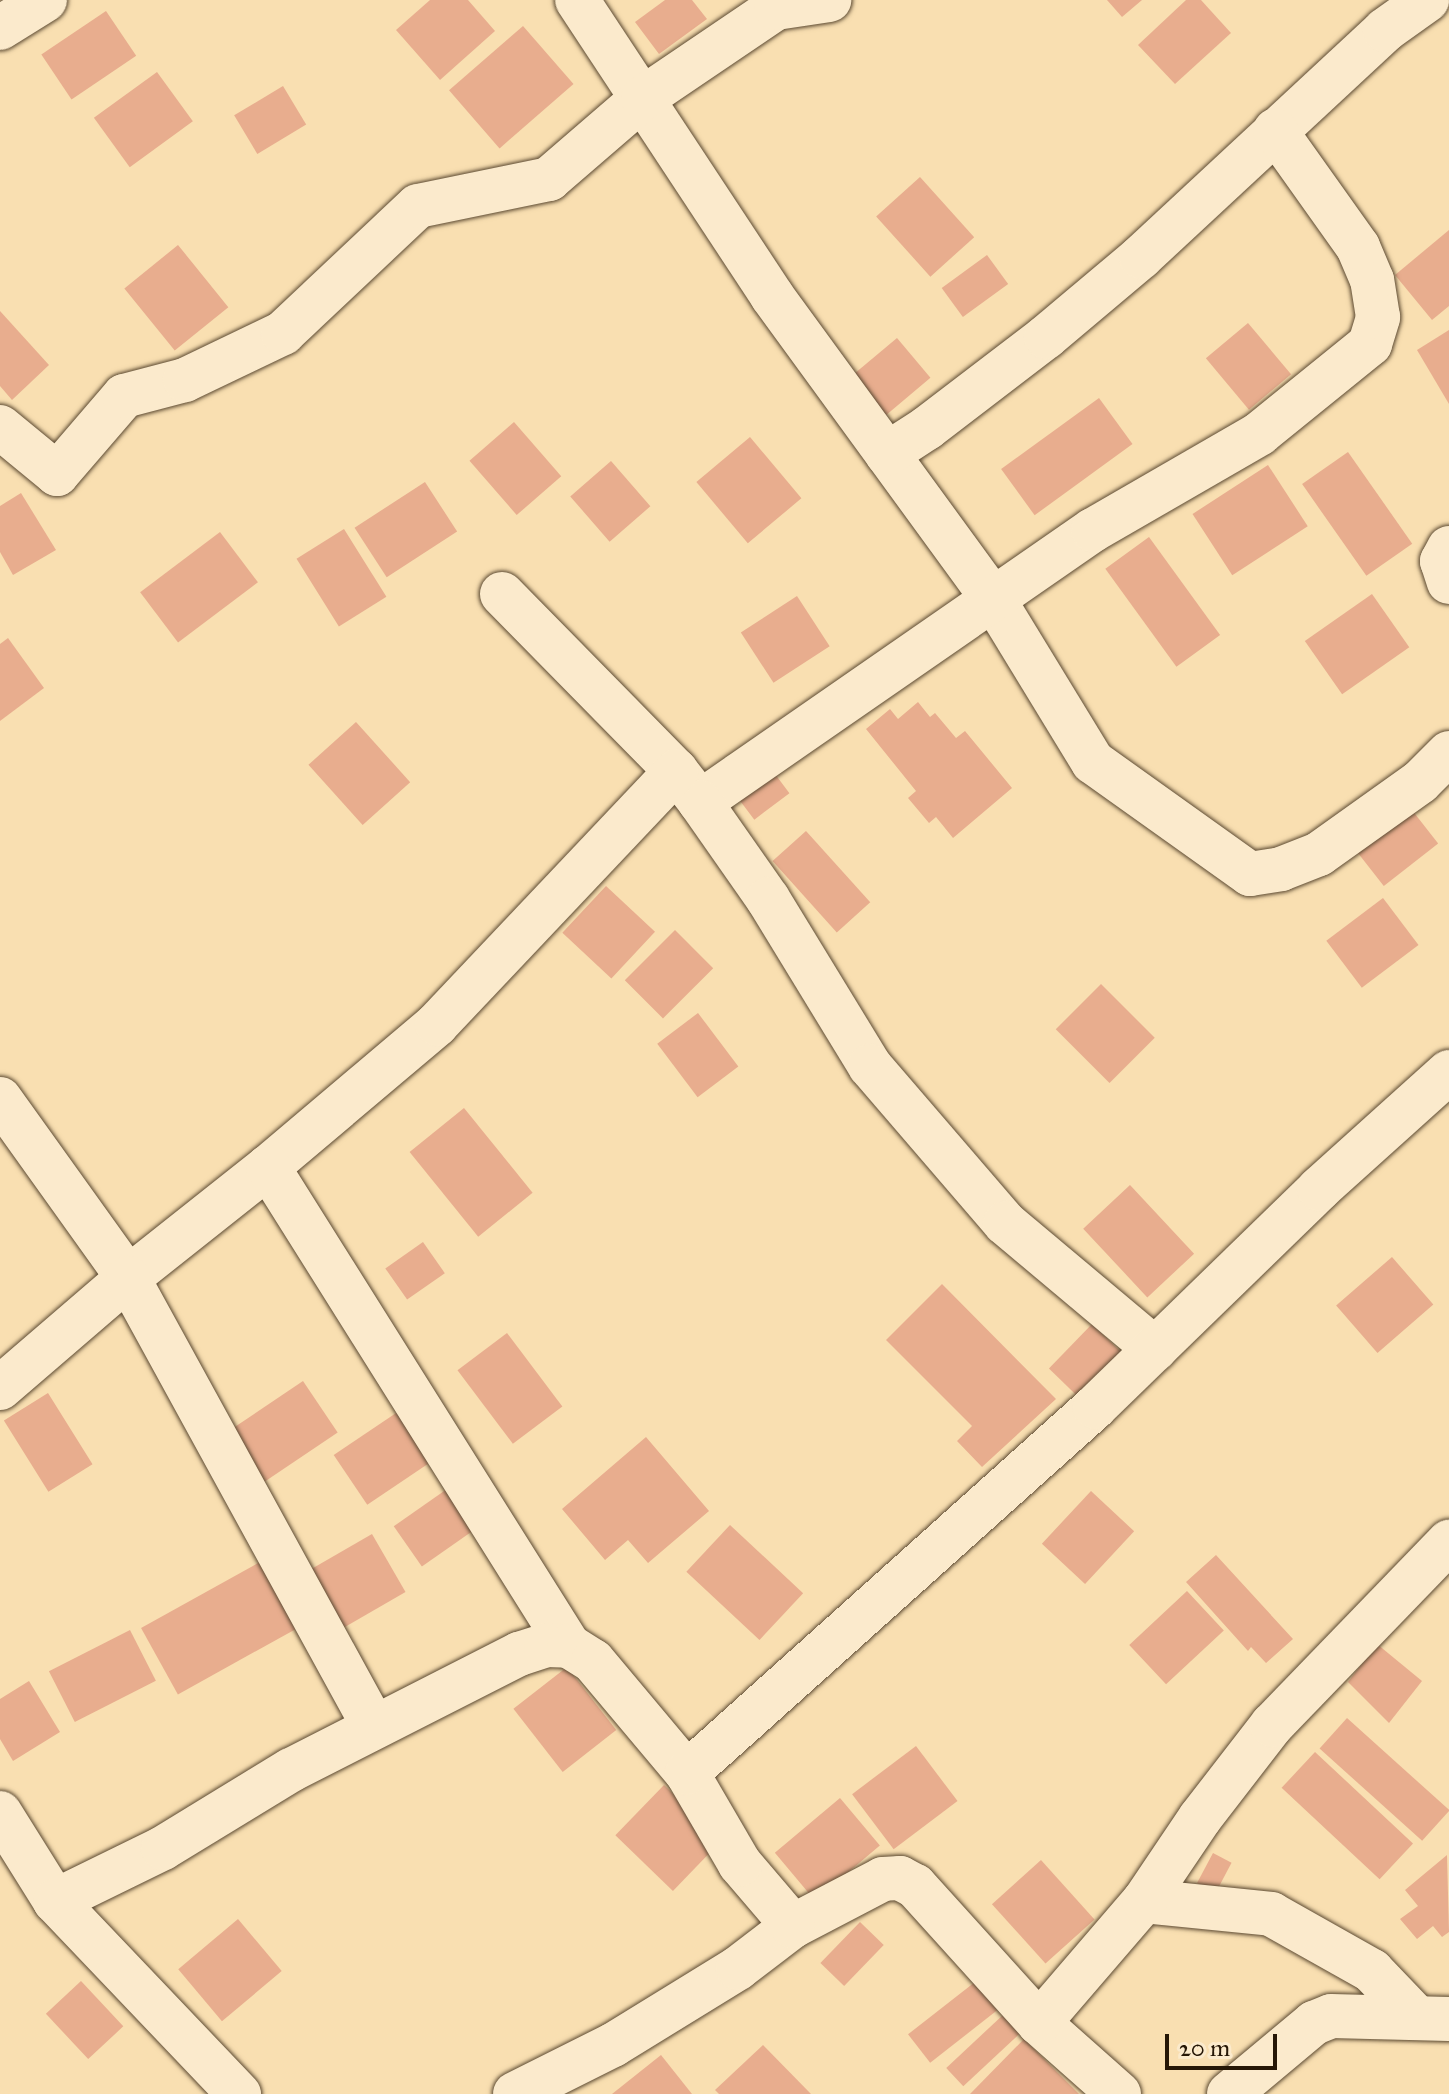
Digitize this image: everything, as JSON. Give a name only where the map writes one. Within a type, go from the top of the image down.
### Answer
[{"type":"street","points":[[0,28],[45,0]]},
{"type":"street","points":[[577,0],[772,296],[994,600],[1093,762],[1250,874],[1281,869],[1319,854],[1420,782],[1449,753]]},
{"type":"street","points":[[0,427],[57,474],[124,396],[185,380],[283,333],[418,206],[549,179],[643,98],[776,8],[829,0]]},
{"type":"street","points":[[887,454],[927,428],[1070,317],[1141,257],[1385,30],[1427,0]]},
{"type":"street","points":[[0,1388],[128,1278],[268,1167],[437,1024],[688,786],[994,600],[1093,530],[1259,434],[1370,344],[1378,317],[1372,280],[1358,247],[1275,130]]},
{"type":"street","points":[[1449,548],[1442,561],[1449,582]]},
{"type":"street","points":[[502,594],[688,786],[768,899],[870,1066],[1005,1223],[1155,1349]]},
{"type":"street","points":[[687,1773],[1095,1407],[1319,1189],[1449,1072]]},
{"type":"street","points":[[0,1099],[128,1278],[374,1727]]},
{"type":"street","points":[[268,1167],[569,1646],[593,1661],[687,1773],[740,1864],[793,1926]]},
{"type":"street","points":[[1039,2023],[1144,1901],[1200,1818],[1272,1725],[1449,1542]]},
{"type":"street","points":[[55,1901],[163,1848],[291,1770],[519,1654],[546,1645],[569,1646]]},
{"type":"street","points":[[0,1813],[55,1901],[239,2094]]},
{"type":"street","points":[[515,2094],[635,2032],[738,1968],[793,1926],[883,1879],[900,1878],[915,1886],[1039,2023],[1119,2094]]},
{"type":"street","points":[[1144,1901],[1271,1914],[1372,1971],[1433,2019]]},
{"type":"street","points":[[1229,2094],[1314,2023],[1331,2016],[1433,2019]]},
{"type":"building","points":[[430,0],[468,0],[495,31],[440,80],[396,30]]},
{"type":"building","points":[[665,0],[692,0],[707,19],[659,54],[635,22]]},
{"type":"building","points":[[1107,0],[1142,0],[1122,17]]},
{"type":"building","points":[[1186,0],[1201,0],[1231,33],[1175,84],[1138,45]]},
{"type":"building","points":[[106,11],[136,56],[72,99],[41,55]]},
{"type":"building","points":[[523,26],[574,84],[500,148],[449,90]]},
{"type":"building","points":[[157,72],[193,121],[130,167],[94,118]]},
{"type":"building","points":[[283,86],[306,125],[257,154],[234,115]]},
{"type":"building","points":[[920,177],[974,237],[930,277],[876,216]]},
{"type":"building","points":[[1449,230],[1449,306],[1432,320],[1395,275]]},
{"type":"building","points":[[178,245],[228,307],[175,351],[124,288]]},
{"type":"building","points":[[987,255],[1008,284],[963,317],[942,288]]},
{"type":"building","points":[[0,311],[49,365],[12,400],[0,386]]},
{"type":"building","points":[[1248,323],[1291,374],[1249,410],[1206,358]]},
{"type":"building","points":[[1449,330],[1449,404],[1417,350]]},
{"type":"building","points":[[897,338],[930,378],[883,418],[850,378]]},
{"type":"building","points":[[1099,398],[1133,444],[1035,515],[1001,469]]},
{"type":"building","points":[[514,422],[561,476],[517,515],[469,461]]},
{"type":"building","points":[[750,437],[801,498],[748,543],[696,482]]},
{"type":"building","points":[[1348,452],[1412,544],[1366,576],[1302,484]]},
{"type":"building","points":[[611,461],[650,506],[610,542],[570,496]]},
{"type":"building","points":[[1268,465],[1308,526],[1232,575],[1193,514]]},
{"type":"building","points":[[425,482],[457,531],[387,577],[355,528]]},
{"type":"building","points":[[21,493],[56,550],[13,575],[0,552],[0,506]]},
{"type":"building","points":[[344,529],[386,597],[339,627],[297,559]]},
{"type":"building","points":[[220,532],[258,582],[178,642],[140,592]]},
{"type":"building","points":[[1149,537],[1220,635],[1176,667],[1105,569]]},
{"type":"building","points":[[1372,594],[1409,647],[1342,694],[1305,641]]},
{"type":"building","points":[[797,596],[830,646],[773,683],[741,632]]},
{"type":"building","points":[[8,638],[44,688],[0,721],[0,644]]},
{"type":"building","points":[[918,702],[930,717],[935,713],[956,738],[965,731],[1012,788],[953,838],[936,817],[929,823],[908,798],[916,791],[866,729],[890,709],[898,719]]},
{"type":"building","points":[[356,722],[410,782],[363,825],[308,765]]},
{"type":"building","points":[[769,766],[789,793],[754,820],[734,792]]},
{"type":"building","points":[[1408,805],[1438,844],[1384,886],[1354,847]]},
{"type":"building","points":[[806,831],[870,902],[837,932],[773,861]]},
{"type":"building","points":[[606,886],[655,932],[611,979],[562,933]]},
{"type":"building","points":[[1383,898],[1419,945],[1362,988],[1326,941]]},
{"type":"building","points":[[675,930],[713,968],[663,1018],[625,980]]},
{"type":"building","points":[[1101,984],[1155,1038],[1109,1083],[1056,1029]]},
{"type":"building","points":[[698,1013],[738,1067],[698,1097],[657,1044]]},
{"type":"building","points":[[464,1108],[533,1193],[478,1237],[410,1152]]},
{"type":"building","points":[[1130,1185],[1194,1254],[1147,1297],[1083,1229]]},
{"type":"building","points":[[423,1242],[445,1273],[407,1300],[385,1268]]},
{"type":"building","points":[[1392,1257],[1433,1305],[1377,1353],[1336,1306]]},
{"type":"building","points":[[942,1284],[1056,1399],[982,1467],[957,1441],[972,1426],[886,1340]]},
{"type":"building","points":[[1092,1324],[1123,1354],[1080,1398],[1049,1369]]},
{"type":"building","points":[[507,1333],[562,1406],[513,1444],[457,1370]]},
{"type":"building","points":[[303,1381],[338,1432],[263,1483],[228,1431]]},
{"type":"building","points":[[48,1393],[93,1464],[48,1492],[4,1421]]},
{"type":"building","points":[[405,1407],[439,1457],[367,1505],[334,1455]]},
{"type":"building","points":[[646,1437],[709,1511],[648,1563],[628,1540],[605,1560],[562,1509]]},
{"type":"building","points":[[447,1489],[475,1529],[422,1566],[394,1526]]},
{"type":"building","points":[[1091,1491],[1134,1531],[1085,1584],[1042,1544]]},
{"type":"building","points":[[730,1525],[803,1593],[759,1640],[686,1572]]},
{"type":"building","points":[[372,1534],[406,1592],[341,1629],[308,1571]]},
{"type":"building","points":[[1216,1555],[1293,1639],[1266,1663],[1251,1647],[1248,1651],[1186,1582]]},
{"type":"building","points":[[260,1562],[297,1628],[178,1694],[141,1628]]},
{"type":"building","points":[[1187,1591],[1224,1630],[1166,1684],[1129,1645]]},
{"type":"building","points":[[130,1630],[156,1681],[75,1722],[49,1671]]},
{"type":"building","points":[[1377,1644],[1422,1681],[1389,1723],[1348,1682]]},
{"type":"building","points":[[567,1667],[616,1730],[563,1772],[513,1709]]},
{"type":"building","points":[[29,1681],[60,1732],[13,1761],[0,1739],[0,1699]]},
{"type":"building","points":[[1347,1718],[1449,1810],[1422,1841],[1320,1748]]},
{"type":"building","points":[[916,1746],[958,1801],[894,1849],[852,1794]]},
{"type":"building","points":[[1315,1752],[1413,1843],[1380,1879],[1282,1788]]},
{"type":"building","points":[[664,1785],[722,1841],[673,1891],[615,1835]]},
{"type":"building","points":[[840,1798],[880,1845],[815,1900],[775,1853]]},
{"type":"building","points":[[1213,1853],[1232,1863],[1216,1893],[1197,1883]]},
{"type":"building","points":[[1447,1855],[1449,1932],[1442,1937],[1433,1926],[1417,1939],[1400,1919],[1418,1906],[1405,1890]]},
{"type":"building","points":[[1041,1860],[1095,1919],[1045,1964],[992,1904]]},
{"type":"building","points":[[238,1919],[282,1971],[222,2021],[178,1969]]},
{"type":"building","points":[[860,1922],[884,1945],[844,1986],[820,1963]]},
{"type":"building","points":[[81,1981],[123,2026],[88,2059],[46,2014]]},
{"type":"building","points":[[975,1982],[997,2010],[930,2063],[908,2034]]},
{"type":"building","points":[[1004,2014],[1021,2032],[963,2086],[946,2068]]},
{"type":"building","points":[[1024,2039],[1079,2094],[970,2094]]},
{"type":"building","points":[[763,2045],[811,2094],[719,2094],[715,2090]]},
{"type":"building","points":[[661,2055],[692,2094],[612,2094]]}]
